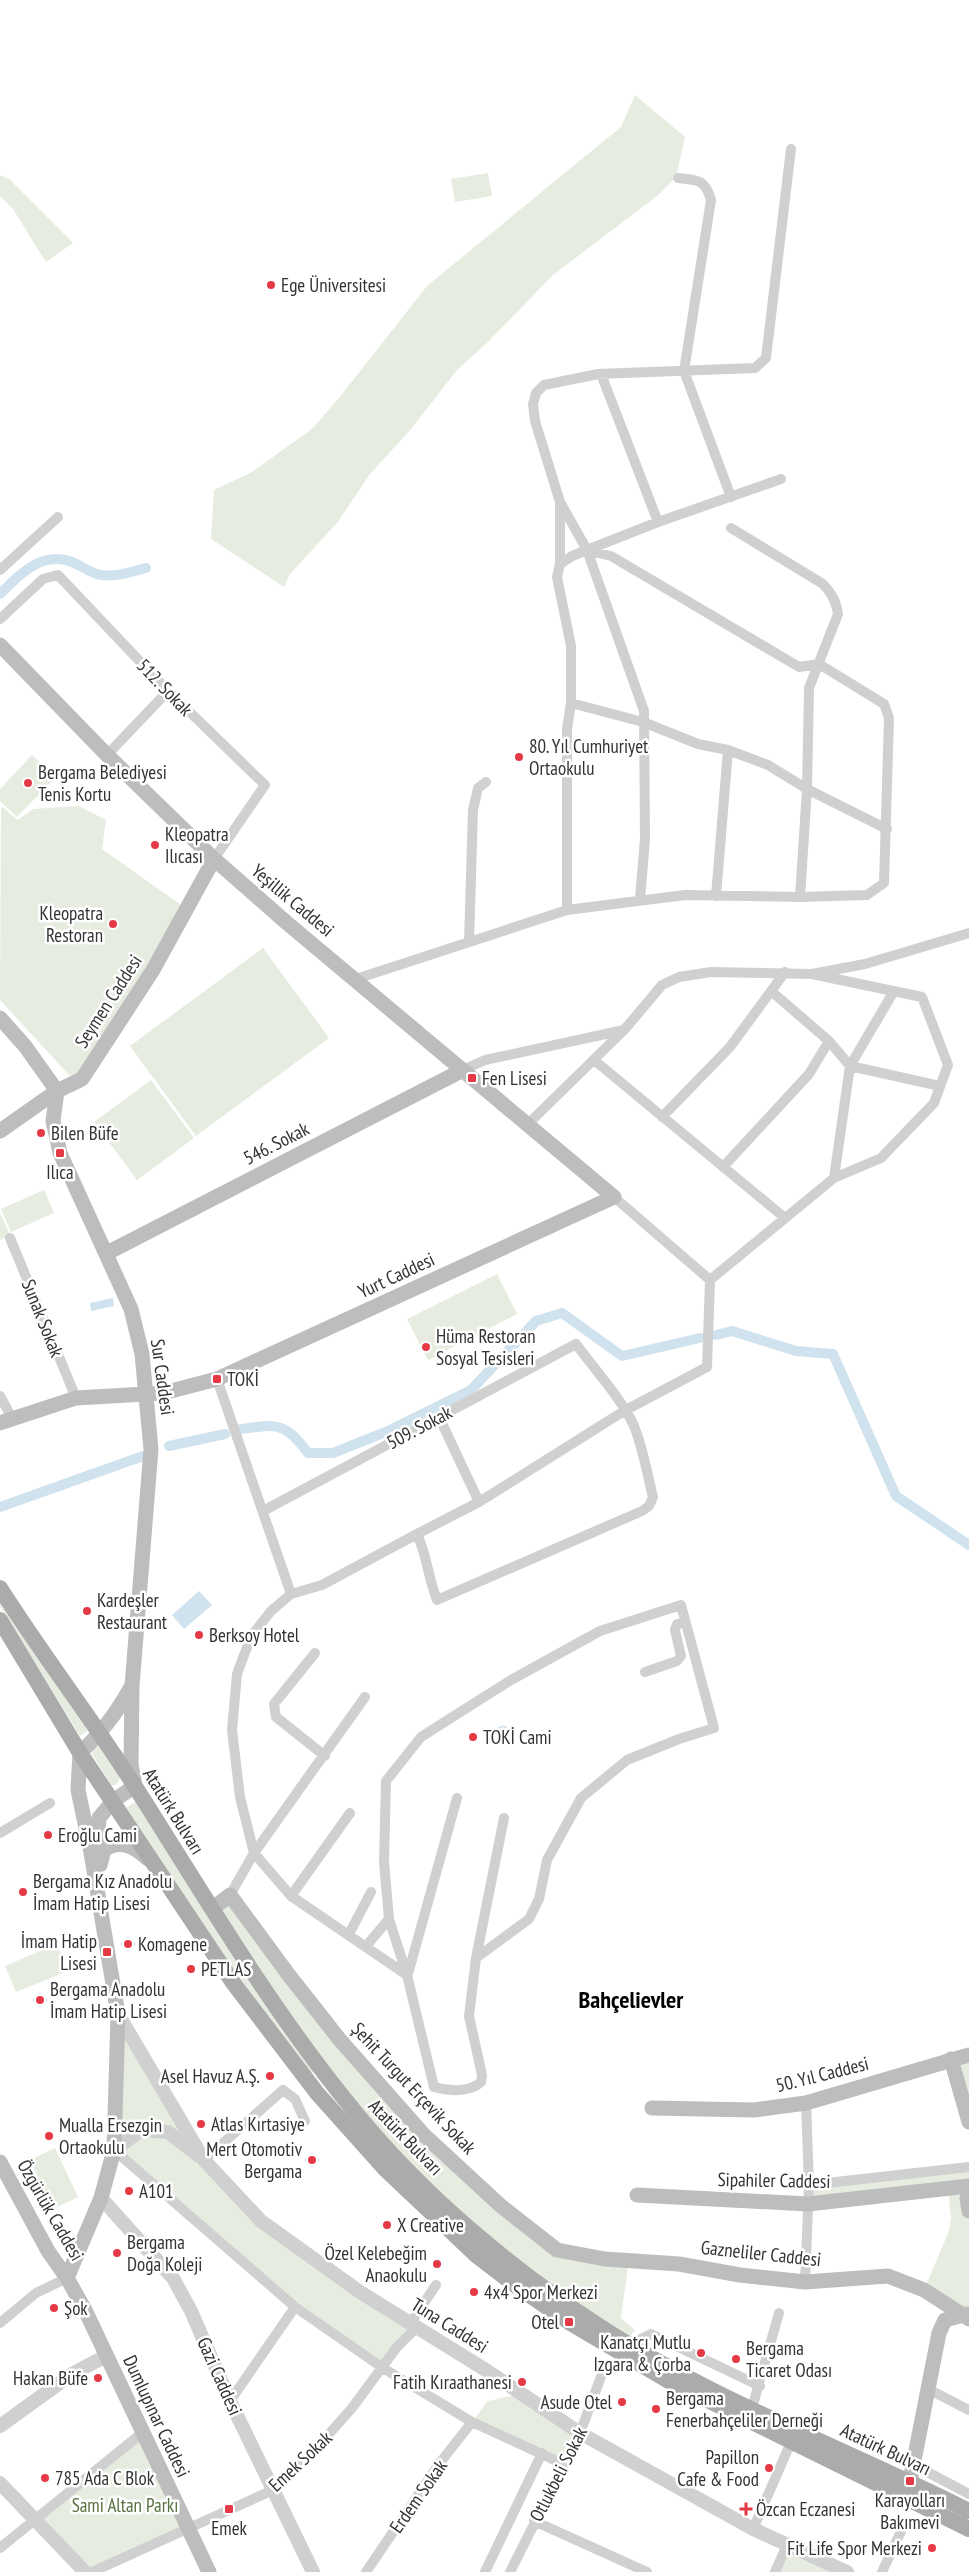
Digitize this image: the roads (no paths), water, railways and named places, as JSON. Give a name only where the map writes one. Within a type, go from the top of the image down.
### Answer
[{"type":"main road","name":"Yeşillik Caddesi","points":[[0,644],[107,755],[214,859],[287,923],[463,1070]]},
{"type":"main road","name":"Seymen Caddesi","points":[[0,1131],[57,1091],[82,1079],[153,970],[214,859]]},
{"type":"main road","points":[[0,1018],[26,1046],[57,1091]]},
{"type":"main road","points":[[463,1070],[614,1197]]},
{"type":"main road","name":"546. Sokak","points":[[107,1253],[463,1070]]},
{"type":"main road","name":"Sur Caddesi","points":[[57,1091],[53,1121],[60,1153],[131,1309],[142,1354],[151,1449],[132,1686],[131,1764],[135,1786]]},
{"type":"main road","name":"Yurt Caddesi","points":[[6,1421],[76,1398],[163,1393],[217,1380],[614,1197]]},
{"type":"main road","name":"Atatürk Bulvarı","points":[[0,1588],[135,1786],[250,1969],[355,2113],[391,2153],[483,2241],[600,2327],[676,2370],[752,2408],[912,2473],[969,2511]]},
{"type":"main road","name":"Atatürk Bulvarı","points":[[0,1620],[80,1754],[234,1984],[317,2093],[385,2169],[476,2256],[519,2288],[613,2350],[736,2416],[969,2529]]},
{"type":"main road","name":"Sur Caddesi","points":[[80,1754],[100,1735],[132,1686]]},
{"type":"main road","name":"Tuna Caddesi","points":[[67,2278],[101,2198],[114,2150],[118,2014],[78,1790],[80,1754]]},
{"type":"main road","name":"Tuna Caddesi","points":[[95,1881],[98,1818],[113,1801],[135,1786]]},
{"type":"main road","points":[[95,1881],[104,1850],[118,1844],[127,1844],[138,1850],[158,1868]]},
{"type":"main road","points":[[212,1909],[230,1895]]},
{"type":"main road","name":"Şehit Turgut Erçevik Sokak","points":[[230,1895],[288,1974],[340,2040],[424,2135],[501,2206],[557,2250],[605,2259],[629,2259]]},
{"type":"main road","name":"50. Yıl Caddesi","points":[[652,2108],[754,2110],[806,2103],[969,2055]]},
{"type":"main road","points":[[951,2059],[969,2122]]},
{"type":"main road","name":"Özgürlük Caddesi","points":[[0,2162],[48,2251],[67,2278]]},
{"type":"main road","name":"Sipahiler Caddesi","points":[[637,2195],[808,2204],[969,2186]]},
{"type":"main road","points":[[969,2195],[966,2198],[969,2211]]},
{"type":"main road","name":"Gazneliler Caddesi","points":[[629,2259],[806,2282],[888,2276],[924,2290],[968,2316]]},
{"type":"main road","name":"Dumlupınar Caddesi","points":[[67,2278],[85,2310],[209,2572]]},
{"type":"main road","points":[[912,2473],[939,2332],[945,2320],[954,2316],[968,2316]]},
{"type":"street","points":[[640,899],[645,839],[644,711],[587,550],[560,502],[535,421],[533,404],[536,393],[544,385],[601,374],[755,368],[766,358],[791,149]]},
{"type":"street","points":[[678,178],[698,180],[708,189],[712,200],[684,371],[731,497]]},
{"type":"street","points":[[601,374],[658,522]]},
{"type":"street","points":[[560,564],[572,556],[658,522],[781,479]]},
{"type":"street","points":[[560,502],[560,564],[557,577],[571,646],[570,703],[567,729],[567,910]]},
{"type":"street","points":[[0,570],[58,517]]},
{"type":"street","points":[[732,528],[824,584],[832,594],[838,614],[810,688],[807,789],[800,897]]},
{"type":"street","points":[[356,979],[567,910],[640,899],[685,895],[800,897],[867,895],[884,882],[889,718],[884,704],[819,664],[800,667],[611,556],[587,550]]},
{"type":"street","name":"512. Sokak","points":[[0,620],[43,579],[58,574],[168,691],[265,785],[214,859]]},
{"type":"street","points":[[107,755],[168,691]]},
{"type":"street","points":[[570,703],[643,722],[698,744],[728,750],[768,766],[807,789],[887,829]]},
{"type":"street","points":[[716,896],[728,750]]},
{"type":"street","points":[[468,942],[473,810],[478,788],[486,782]]},
{"type":"street","points":[[812,974],[865,964],[969,933]]},
{"type":"street","points":[[407,1974],[367,1945],[291,1896],[254,1853],[240,1797],[234,1761],[232,1730],[237,1674],[252,1635],[272,1611],[292,1594],[322,1585],[479,1502],[624,1411],[707,1367],[710,1280],[834,1178],[881,1158],[934,1103],[948,1065],[922,997],[812,974],[712,972],[679,977],[662,985],[625,1029],[528,1124]]},
{"type":"street","points":[[662,1117],[730,1047],[785,972]]},
{"type":"street","points":[[771,991],[829,1041],[850,1066],[940,1086]]},
{"type":"street","points":[[834,1178],[850,1066],[894,991]]},
{"type":"street","points":[[463,1070],[485,1060],[625,1029]]},
{"type":"street","points":[[723,1167],[810,1074],[829,1041]]},
{"type":"street","points":[[594,1060],[786,1218]]},
{"type":"street","points":[[614,1197],[710,1280]]},
{"type":"street","name":"Sunak Sokak","points":[[10,1238],[76,1398]]},
{"type":"street","name":"509. Sokak","points":[[263,1511],[576,1344],[624,1411]]},
{"type":"street","points":[[217,1380],[292,1594]]},
{"type":"street","points":[[0,1396],[6,1421]]},
{"type":"street","points":[[418,1534],[437,1600],[642,1511],[649,1506],[653,1497],[639,1440],[633,1424],[624,1411]]},
{"type":"street","points":[[439,1417],[479,1502]]},
{"type":"street","points":[[476,1958],[529,1919],[539,1899],[547,1860],[581,1798],[627,1760],[679,1739],[714,1728],[681,1605],[600,1631],[511,1680],[421,1737],[386,1781],[384,1862],[389,1919],[407,1974],[434,2086],[449,2091],[476,2086],[481,2082],[482,2075],[469,2016],[476,1958],[504,1818]]},
{"type":"street","points":[[645,1672],[677,1661],[681,1656],[675,1630],[677,1624],[685,1622]]},
{"type":"street","points":[[315,1653],[274,1704],[276,1717],[325,1756]]},
{"type":"street","points":[[230,1895],[254,1853],[325,1756],[365,1697]]},
{"type":"street","points":[[407,1974],[457,1798]]},
{"type":"street","points":[[0,1833],[50,1803]]},
{"type":"street","points":[[291,1896],[350,1813]]},
{"type":"street","points":[[349,1934],[371,1892]]},
{"type":"street","points":[[367,1945],[389,1919]]},
{"type":"street","name":"Tuna Caddesi","points":[[118,2014],[204,2160],[261,2221],[360,2292],[489,2372],[580,2433],[753,2529],[840,2571]]},
{"type":"street","points":[[305,2121],[295,2099],[283,2090],[204,2160],[168,2132],[141,2130],[114,2150],[295,2306],[383,2368],[472,2422],[563,2464]]},
{"type":"street","points":[[806,2103],[809,2185],[806,2282]]},
{"type":"street","points":[[809,2185],[969,2167]]},
{"type":"street","name":"Gazi Caddesi","points":[[101,2198],[173,2278],[191,2311],[230,2401],[313,2572]]},
{"type":"street","points":[[0,2323],[36,2293],[67,2278]]},
{"type":"street","name":"Emek Sokak","points":[[92,2572],[187,2527],[273,2490],[314,2451],[383,2368],[413,2326],[436,2285]]},
{"type":"street","points":[[230,2401],[295,2306]]},
{"type":"street","points":[[752,2408],[760,2386],[779,2313]]},
{"type":"street","points":[[631,2344],[651,2334],[760,2386]]},
{"type":"street","points":[[0,2426],[72,2374],[106,2356]]},
{"type":"street","name":"Otlukbeli Sokak","points":[[510,2572],[580,2433],[602,2374]]},
{"type":"street","points":[[928,2390],[969,2410]]},
{"type":"street","name":"Erdem Sokak","points":[[366,2572],[439,2464],[472,2422]]},
{"type":"street","points":[[0,2548],[142,2433]]},
{"type":"street","points":[[753,2529],[788,2449],[795,2444]]},
{"type":"street","points":[[485,2572],[542,2453]]},
{"type":"street","points":[[912,2473],[969,2494]]},
{"type":"street","points":[[0,2483],[33,2520],[85,2572]]},
{"type":"street","points":[[534,2522],[647,2572]]},
{"type":"street","points":[[882,2572],[904,2525]]},
{"type":"street","points":[[775,2572],[787,2545]]},
{"type":"water","points":[[113,1298],[114,1306],[91,1311],[90,1303]]},
{"type":"water","points":[[199,1591],[212,1605],[184,1629],[172,1615]]},
{"type":"water","points":[[503,1725],[509,1731],[503,1737],[497,1731]]},
{"type":"waterway","points":[[0,594],[29,568],[46,560],[70,561],[101,575],[118,575],[146,568]]},
{"type":"waterway","points":[[241,1429],[272,1426],[286,1430],[293,1435],[308,1453],[333,1453],[388,1431],[471,1390],[536,1321],[562,1313],[622,1356],[700,1338]]},
{"type":"waterway","points":[[716,1335],[732,1331],[796,1351],[833,1354],[896,1496],[969,1545]]},
{"type":"waterway","points":[[169,1446],[225,1434]]},
{"type":"waterway","points":[[0,1507],[143,1456]]},
{"type":"place","name":"Ege Üniversitesi","points":[[271,285]]},
{"type":"place","name":"80. Yıl Cumhuriyet Ortaokulu","points":[[519,757]]},
{"type":"place","name":"Bergama Belediyesi Tenis Kortu","points":[[28,783]]},
{"type":"place","name":"Kleopatra Ilıcası","points":[[155,845]]},
{"type":"place","name":"Kleopatra Restoran","points":[[113,924]]},
{"type":"place","name":"Fen Lisesi","points":[[472,1078]]},
{"type":"place","name":"Bilen Büfe","points":[[41,1133]]},
{"type":"place","name":"Ilıca","points":[[60,1153]]},
{"type":"place","name":"Hüma Restoran Sosyal Tesisleri","points":[[426,1347]]},
{"type":"place","name":"TOKİ","points":[[217,1379]]},
{"type":"place","name":"Kardeşler Restaurant","points":[[87,1611]]},
{"type":"place","name":"Berksoy Hotel","points":[[199,1635]]},
{"type":"place","name":"TOKİ Cami","points":[[473,1737]]},
{"type":"place","name":"Eroğlu Cami","points":[[48,1835]]},
{"type":"place","name":"Bergama Kız Anadolu İmam Hatip Lisesi","points":[[23,1892]]},
{"type":"place","name":"Komagene","points":[[128,1944]]},
{"type":"place","name":"İmam Hatip Lisesi","points":[[107,1952]]},
{"type":"place","name":"PETLAS","points":[[191,1969]]},
{"type":"place","name":"Bergama Anadolu İmam Hatip Lisesi","points":[[40,2000]]},
{"type":"place","name":"Asel Havuz A.Ş.","points":[[270,2076]]},
{"type":"place","name":"Atlas Kırtasiye","points":[[201,2124]]},
{"type":"place","name":"Mualla Ersezgin Ortaokulu","points":[[49,2136]]},
{"type":"place","name":"Mert Otomotiv Bergama","points":[[312,2160]]},
{"type":"place","name":"A101","points":[[129,2191]]},
{"type":"place","name":"X Creative","points":[[387,2225]]},
{"type":"place","name":"Bergama Doğa Koleji","points":[[117,2253]]},
{"type":"place","name":"Özel Kelebeğim Anaokulu","points":[[437,2264]]},
{"type":"place","name":"4x4 Spor Merkezi","points":[[474,2292]]},
{"type":"place","name":"Şok","points":[[54,2308]]},
{"type":"place","name":"Otel","points":[[569,2322]]},
{"type":"place","name":"Kanatçı Mutlu Izgara & Çorba","points":[[701,2353]]},
{"type":"place","name":"Bergama Ticaret Odası","points":[[736,2359]]},
{"type":"place","name":"Hakan Büfe","points":[[98,2378]]},
{"type":"place","name":"Fatih Kıraathanesi","points":[[522,2382]]},
{"type":"place","name":"Asude Otel","points":[[622,2402]]},
{"type":"place","name":"Bergama Fenerbahçeliler Derneği","points":[[656,2409]]},
{"type":"place","name":"Papillon Cafe & Food","points":[[769,2468]]},
{"type":"place","name":"785 Ada C Blok","points":[[45,2478]]},
{"type":"place","name":"Karayolları Bakımevi","points":[[910,2481]]},
{"type":"place","name":"Emek","points":[[229,2509]]},
{"type":"place","name":"Özcan Eczanesi","points":[[746,2509]]},
{"type":"place","name":"Fit Life Spor Merkezi","points":[[932,2548]]},
{"type":"district","name":"Bahçelievler","points":[[631,1999]]},
{"type":"park label","name":"Sami Altan Parkı","points":[[125,2505]]}]
